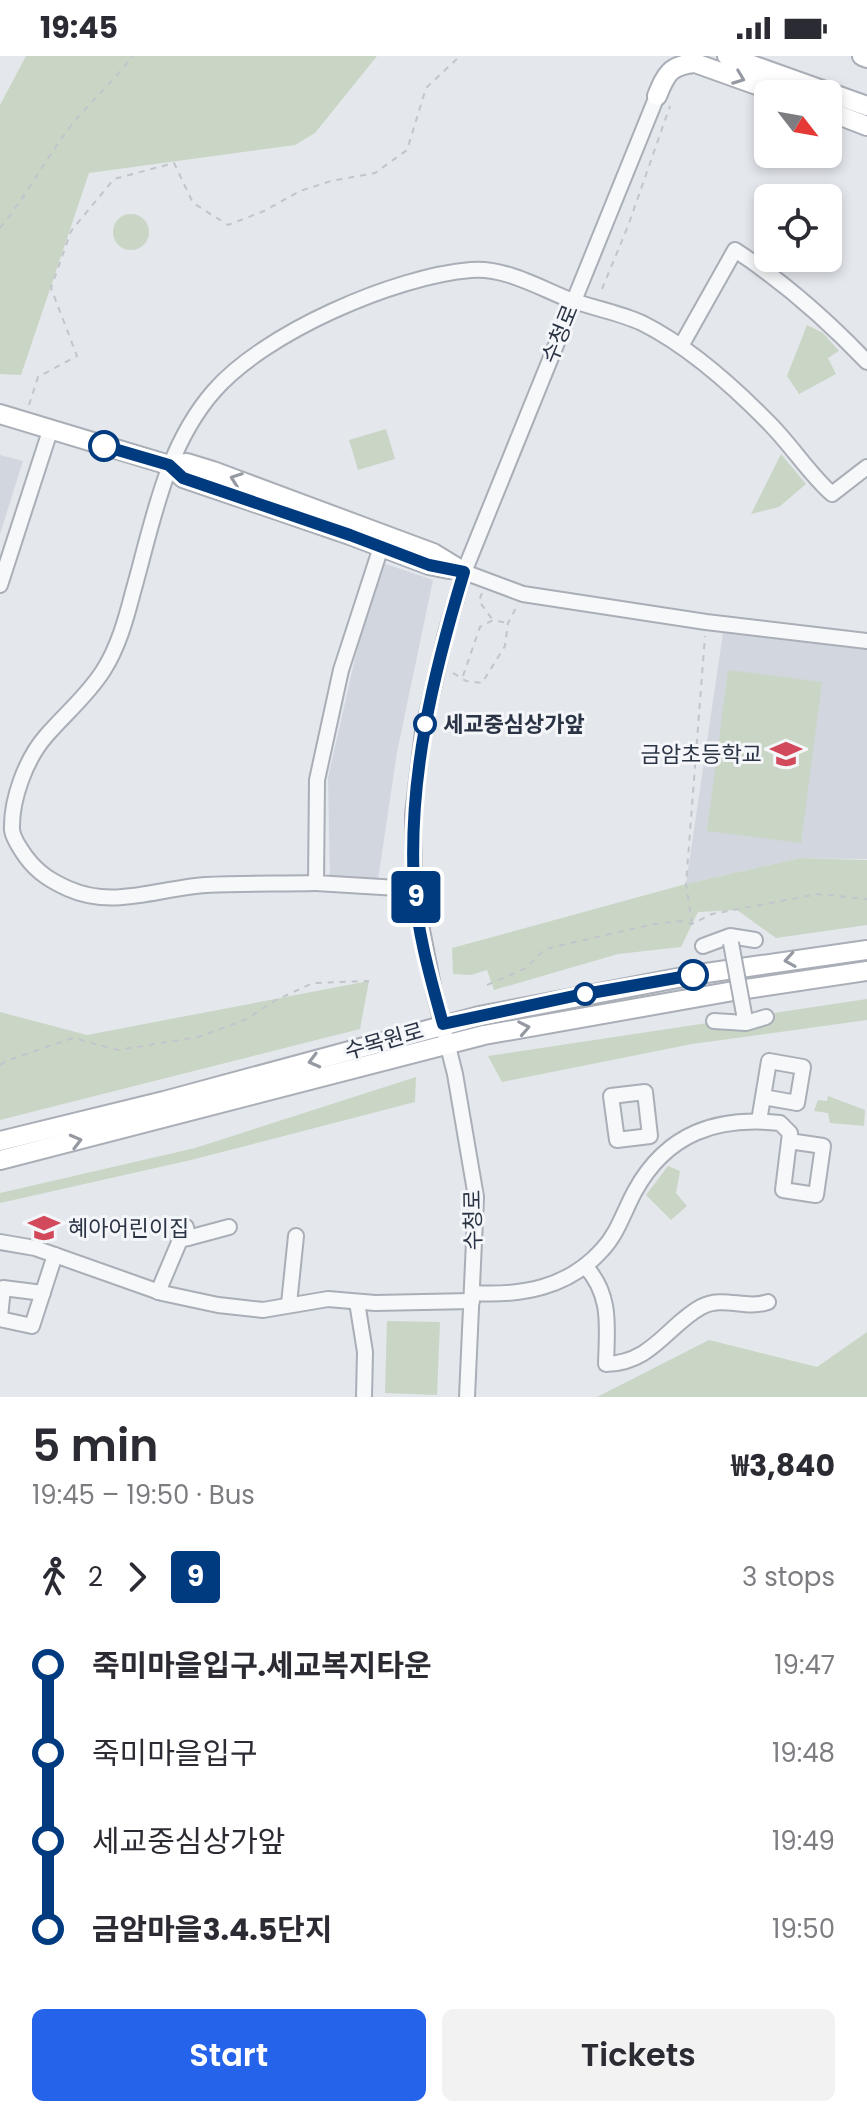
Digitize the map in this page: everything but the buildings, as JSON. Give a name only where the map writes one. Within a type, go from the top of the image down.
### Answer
[{"type":"street","points":[[727,56],[867,106]]},
{"type":"street","points":[[664,101],[671,70],[680,64],[695,63],[754,84]]},
{"type":"street","name":"수청로","points":[[467,1397],[476,1197],[448,1045],[414,889],[413,814],[423,731],[464,572],[573,301],[664,101]]},
{"type":"street","points":[[842,116],[867,126]]},
{"type":"street","points":[[681,346],[735,250],[785,285],[867,362]]},
{"type":"street","points":[[414,889],[316,883],[203,885],[116,899],[86,897],[45,879],[25,856],[12,833],[17,790],[31,760],[44,738],[75,707],[104,670],[123,627],[169,465],[185,432],[213,393],[240,365],[305,325],[370,296],[453,272],[477,269],[517,278],[573,301],[638,321],[681,346],[745,399],[786,440],[828,492],[839,491],[867,467]]},
{"type":"street","points":[[0,414],[169,465],[187,463],[268,490],[433,553],[464,572]]},
{"type":"street","points":[[0,585],[50,431]]},
{"type":"street","points":[[169,465],[183,478],[429,565],[464,572],[523,594],[706,622],[867,641]]},
{"type":"street","points":[[316,883],[317,780],[341,670],[381,547]]},
{"type":"street","points":[[703,946],[731,940],[755,940]]},
{"type":"street","points":[[731,940],[745,1018]]},
{"type":"street","name":"수목원로","points":[[0,1141],[164,1101],[443,1024],[699,974],[867,950]]},
{"type":"street","name":"수목원로","points":[[0,1160],[448,1045],[586,1016],[867,971]]},
{"type":"street","points":[[714,1021],[766,1017]]},
{"type":"street","points":[[759,1121],[763,1097]]},
{"type":"street","points":[[0,1242],[35,1248],[192,1301],[263,1310],[328,1299],[441,1304],[534,1290],[552,1285],[585,1266],[616,1231],[642,1179],[673,1145],[705,1128],[740,1120],[780,1123],[790,1133],[789,1141]]},
{"type":"street","points":[[650,1136],[664,1154]]},
{"type":"street","points":[[158,1292],[180,1240],[187,1232],[229,1227]]},
{"type":"street","points":[[289,1304],[296,1236]]},
{"type":"street","points":[[43,1293],[3,1288],[0,1318],[32,1326],[43,1293],[55,1255]]},
{"type":"street","points":[[585,1266],[598,1281],[606,1302],[606,1364],[642,1354],[666,1338],[702,1306],[724,1301],[755,1306],[768,1302]]},
{"type":"street","points":[[357,1302],[365,1352],[364,1397]]},
{"type":"path","points":[[0,228],[19,206],[78,117],[133,56]]},
{"type":"path","points":[[24,422],[38,377],[77,356],[51,288],[71,231],[114,179],[174,163],[193,203],[228,225],[264,211],[300,191],[331,181],[375,173],[407,150],[426,88],[459,57]]},
{"type":"path","points":[[602,289],[628,226],[664,101]]},
{"type":"path","points":[[486,580],[479,601],[493,620]]},
{"type":"path","points":[[451,672],[482,683],[505,646],[508,623],[523,594]]},
{"type":"path","points":[[462,678],[480,627],[493,620],[508,623]]},
{"type":"path","points":[[692,924],[686,884],[706,622]]},
{"type":"path","points":[[487,985],[526,968],[545,949],[654,924],[682,921],[692,924],[712,914],[818,894],[867,899]]},
{"type":"path","points":[[0,1065],[73,1038],[118,1050],[202,1036],[245,1020],[276,1000],[313,983],[369,981]]},
{"type":"shaded area","points":[[0,455],[23,461],[0,534]]},
{"type":"shaded area","points":[[377,561],[433,580],[397,752],[378,880],[330,877],[328,778]]},
{"type":"shaded area","name":"금암초등학교","points":[[723,633],[867,650],[867,859],[800,858],[686,884]]},
{"type":"green space","points":[[26,56],[377,56],[315,133],[295,145],[89,173],[21,375],[0,374],[0,105]]},
{"type":"green space","points":[[131,214],[144,219],[149,232],[144,245],[131,250],[118,245],[113,232],[118,219]]},
{"type":"green space","points":[[807,325],[823,333],[839,351],[828,358],[836,374],[799,394],[787,376]]},
{"type":"green space","points":[[386,429],[395,459],[358,470],[349,440]]},
{"type":"green space","points":[[781,454],[806,484],[779,507],[751,514]]},
{"type":"green space","points":[[728,670],[822,682],[801,843],[707,831]]},
{"type":"green space","points":[[800,858],[867,860],[867,925],[776,938],[737,910],[698,912],[681,947],[618,954],[494,990],[487,970],[471,975],[453,974],[452,948],[686,884]]},
{"type":"green space","points":[[369,981],[360,1029],[0,1120],[0,1012],[87,1035]]},
{"type":"green space","points":[[867,999],[867,1020],[692,1044],[502,1082],[488,1056]]},
{"type":"green space","points":[[416,1077],[415,1102],[191,1160],[0,1203],[0,1193],[195,1148]]},
{"type":"green space","points":[[828,1096],[865,1110],[864,1126],[830,1123],[828,1113],[814,1111],[818,1100],[827,1101]]},
{"type":"green space","points":[[668,1166],[680,1171],[676,1193],[687,1206],[671,1220],[646,1195]]},
{"type":"green space","points":[[387,1321],[440,1322],[437,1395],[385,1393]]},
{"type":"green space","points":[[867,1332],[867,1397],[597,1397],[709,1340],[817,1367]]},
{"type":"bus line","name":"9","points":[[104,446],[169,465],[183,478],[429,565],[464,572],[423,731],[413,814],[414,889],[443,1024],[693,975]]},
{"type":"place","name":"세교중심상가앞","points":[[425,724]]},
{"type":"place","name":"금암초등학교","points":[[786,754]]},
{"type":"place","name":"혜아어린이집","points":[[44,1228]]}]
